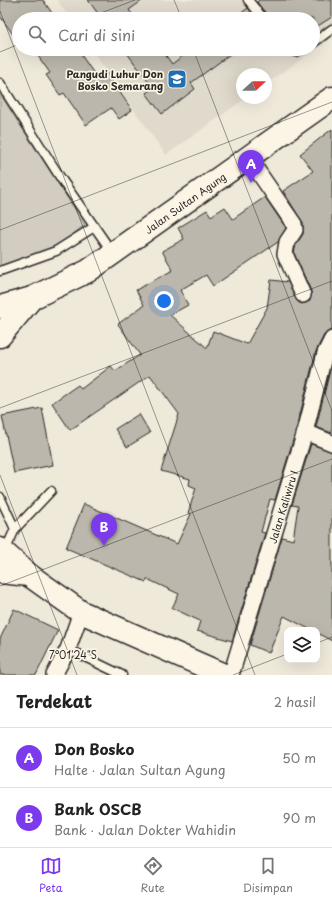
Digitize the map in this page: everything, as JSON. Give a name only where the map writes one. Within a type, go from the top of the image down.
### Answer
[{"type":"highway","name":"Jalan Sultan Agung","points":[[0,320],[32,298],[88,271],[332,98]]},
{"type":"highway","name":"Jalan Sultan Agung","points":[[0,307],[32,298]]},
{"type":"highway","points":[[0,336],[32,298]]},
{"type":"highway","points":[[2,558],[29,575],[81,612],[224,675]]},
{"type":"street","points":[[248,157],[294,224],[295,230],[287,242],[285,254],[303,295]]},
{"type":"street","name":"Jalan Kaliwiru I","points":[[231,675],[306,432],[325,353],[332,339]]},
{"type":"street","points":[[306,432],[332,443]]},
{"type":"street","points":[[54,675],[68,649],[81,612]]},
{"type":"lane","points":[[248,0],[258,12]]},
{"type":"lane","points":[[320,38],[332,29]]},
{"type":"lane","points":[[0,83],[113,254]]},
{"type":"lane","points":[[0,271],[56,251],[94,227]]},
{"type":"lane","points":[[2,558],[15,529],[51,491]]},
{"type":"lane","points":[[0,497],[15,529]]},
{"type":"lane","points":[[68,649],[122,675]]},
{"type":"shaded area","name":"Pangudi Luhur Don Bosko Semarang","points":[[57,0],[332,0],[332,38],[320,46],[320,12],[65,12]]},
{"type":"shaded area","name":"Pangudi Luhur Don Bosko Semarang","points":[[96,56],[306,56],[272,80],[272,68],[236,68],[236,104],[238,104],[166,155]]},
{"type":"shaded area","points":[[0,94],[85,225],[53,249],[0,268]]},
{"type":"building","points":[[0,0],[43,0],[51,12],[12,12],[12,33],[0,16]]},
{"type":"building","points":[[88,0],[143,0],[129,10],[131,12],[97,12]]},
{"type":"building","points":[[259,0],[332,0],[332,17],[320,25],[320,12],[264,12],[257,2]]},
{"type":"building","points":[[248,8],[251,12],[243,12]]},
{"type":"building","points":[[38,56],[82,56],[97,78],[106,72],[132,110],[119,119],[111,108],[86,125],[64,93],[60,95],[46,75],[50,73]]},
{"type":"building","points":[[129,56],[166,56],[172,64],[183,56],[228,56],[191,83],[195,89],[162,114],[146,93],[153,88]]},
{"type":"building","points":[[332,129],[332,330],[324,335],[316,351],[296,430],[275,500],[270,499],[261,532],[265,533],[232,641],[197,631],[200,621],[172,608],[179,594],[147,579],[146,582],[66,548],[84,504],[177,544],[191,514],[188,513],[196,488],[189,485],[190,479],[161,471],[179,414],[150,375],[70,430],[52,403],[78,385],[81,389],[111,366],[115,371],[140,355],[118,324],[144,305],[136,290],[173,270],[162,251],[184,239],[178,228],[207,210],[211,216],[225,207],[233,219],[265,197],[286,228],[278,242],[213,286],[206,275],[180,290],[188,305],[170,315],[207,348],[213,331],[247,344],[267,308],[271,280],[288,282],[298,302],[302,304],[310,301],[311,291],[294,253],[296,245],[303,234],[303,223],[283,191],[313,171],[300,154]]},
{"type":"building","points":[[332,362],[332,433],[316,427]]},
{"type":"building","points":[[42,408],[53,465],[14,473],[2,416]]},
{"type":"building","points":[[139,414],[150,433],[127,447],[115,429]]},
{"type":"building","points":[[311,444],[332,452],[332,641],[320,635],[320,627],[305,627],[284,616],[269,653],[250,645],[282,537],[293,540],[298,506],[292,505]]},
{"type":"building","points":[[14,609],[58,630],[36,675],[0,675],[0,639]]},
{"type":"place","name":"Pangudi Luhur Don Bosko Semarang","points":[[177,79]]},
{"type":"place","name":"Don Bosko","points":[[251,183]]},
{"type":"place","name":"Bank OSCB","points":[[104,546]]}]
